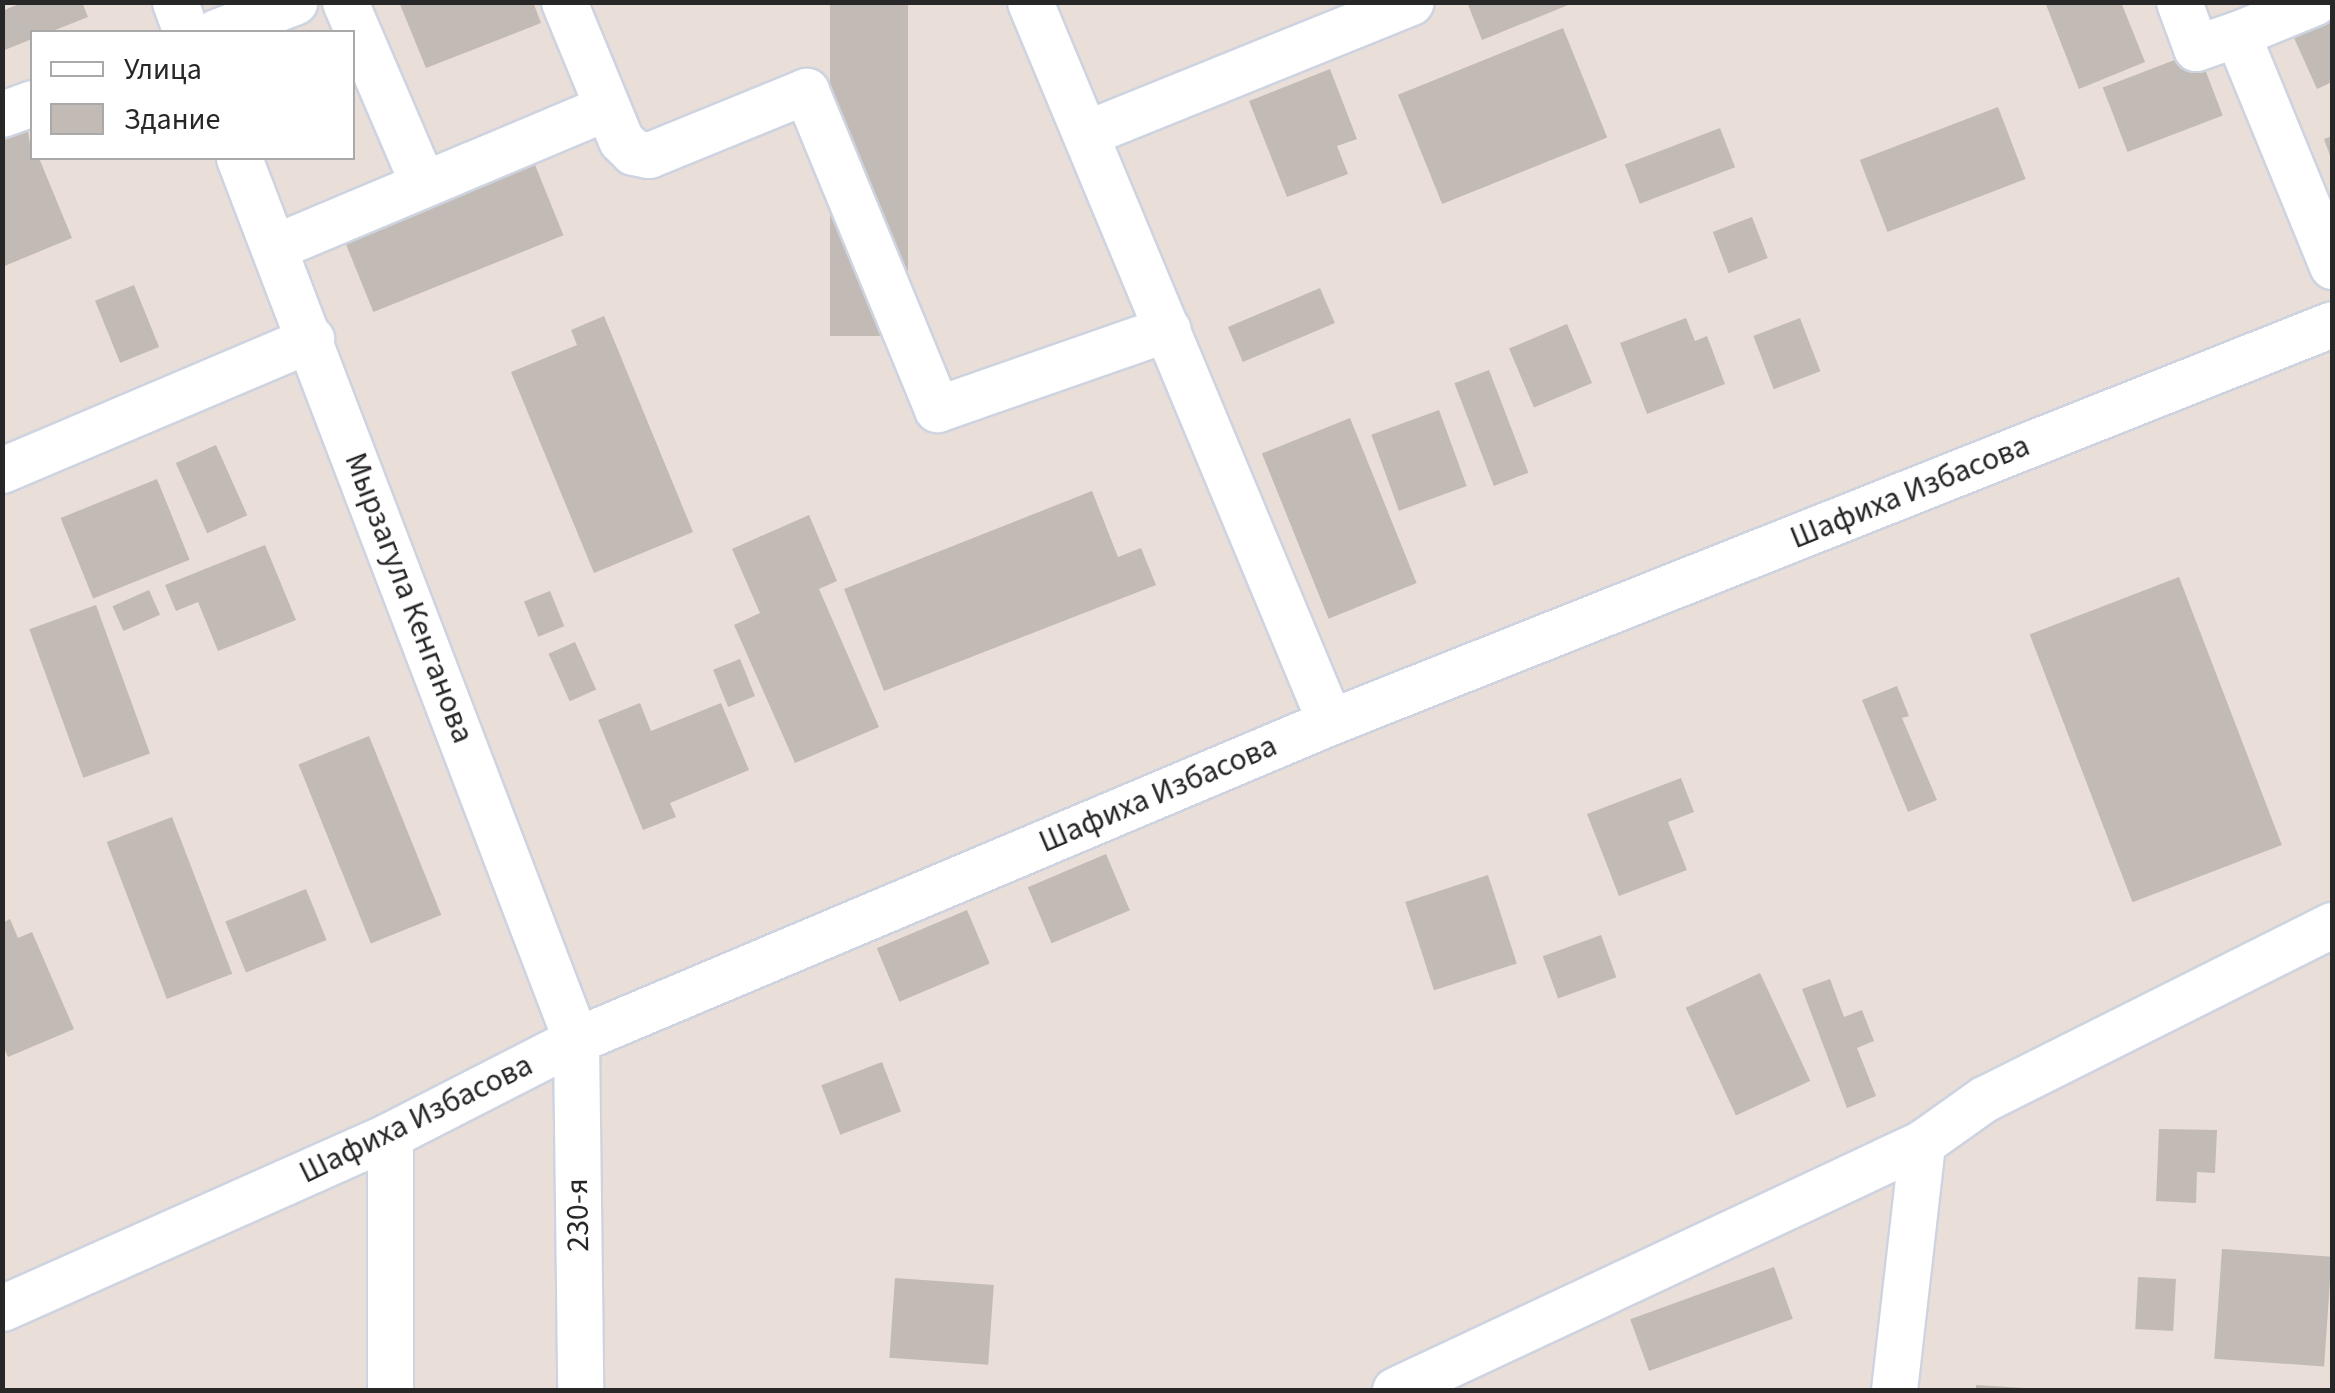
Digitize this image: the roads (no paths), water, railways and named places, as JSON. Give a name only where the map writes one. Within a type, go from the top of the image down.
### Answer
[{"type":"street","points":[[174,2],[185,30]]},
{"type":"street","points":[[221,30],[294,2]]},
{"type":"street","points":[[345,2],[423,184]]},
{"type":"street","points":[[564,2],[621,140],[633,152],[648,155],[806,91],[938,408],[1168,328]]},
{"type":"street","points":[[1030,2],[1330,722]]},
{"type":"street","points":[[1087,132],[1410,2]]},
{"type":"street","points":[[2179,2],[2196,48],[2315,2]]},
{"type":"street","points":[[2237,34],[2332,266]]},
{"type":"street","points":[[2,114],[30,104]]},
{"type":"street","points":[[276,246],[606,107]]},
{"type":"street","name":"Мырзагула Кенганова","points":[[240,160],[276,246],[576,1040]]},
{"type":"street","name":"Шафиха Избасова","points":[[2,1308],[390,1135],[576,1040],[1330,722],[2332,324]]},
{"type":"street","points":[[2,470],[311,339]]},
{"type":"street","points":[[1395,1390],[1922,1143],[1984,1099],[2332,925]]},
{"type":"street","name":"230-я","points":[[576,1040],[580,1390]]},
{"type":"street","points":[[390,1135],[390,1390]]},
{"type":"street","points":[[1894,1390],[1922,1143]]}]
